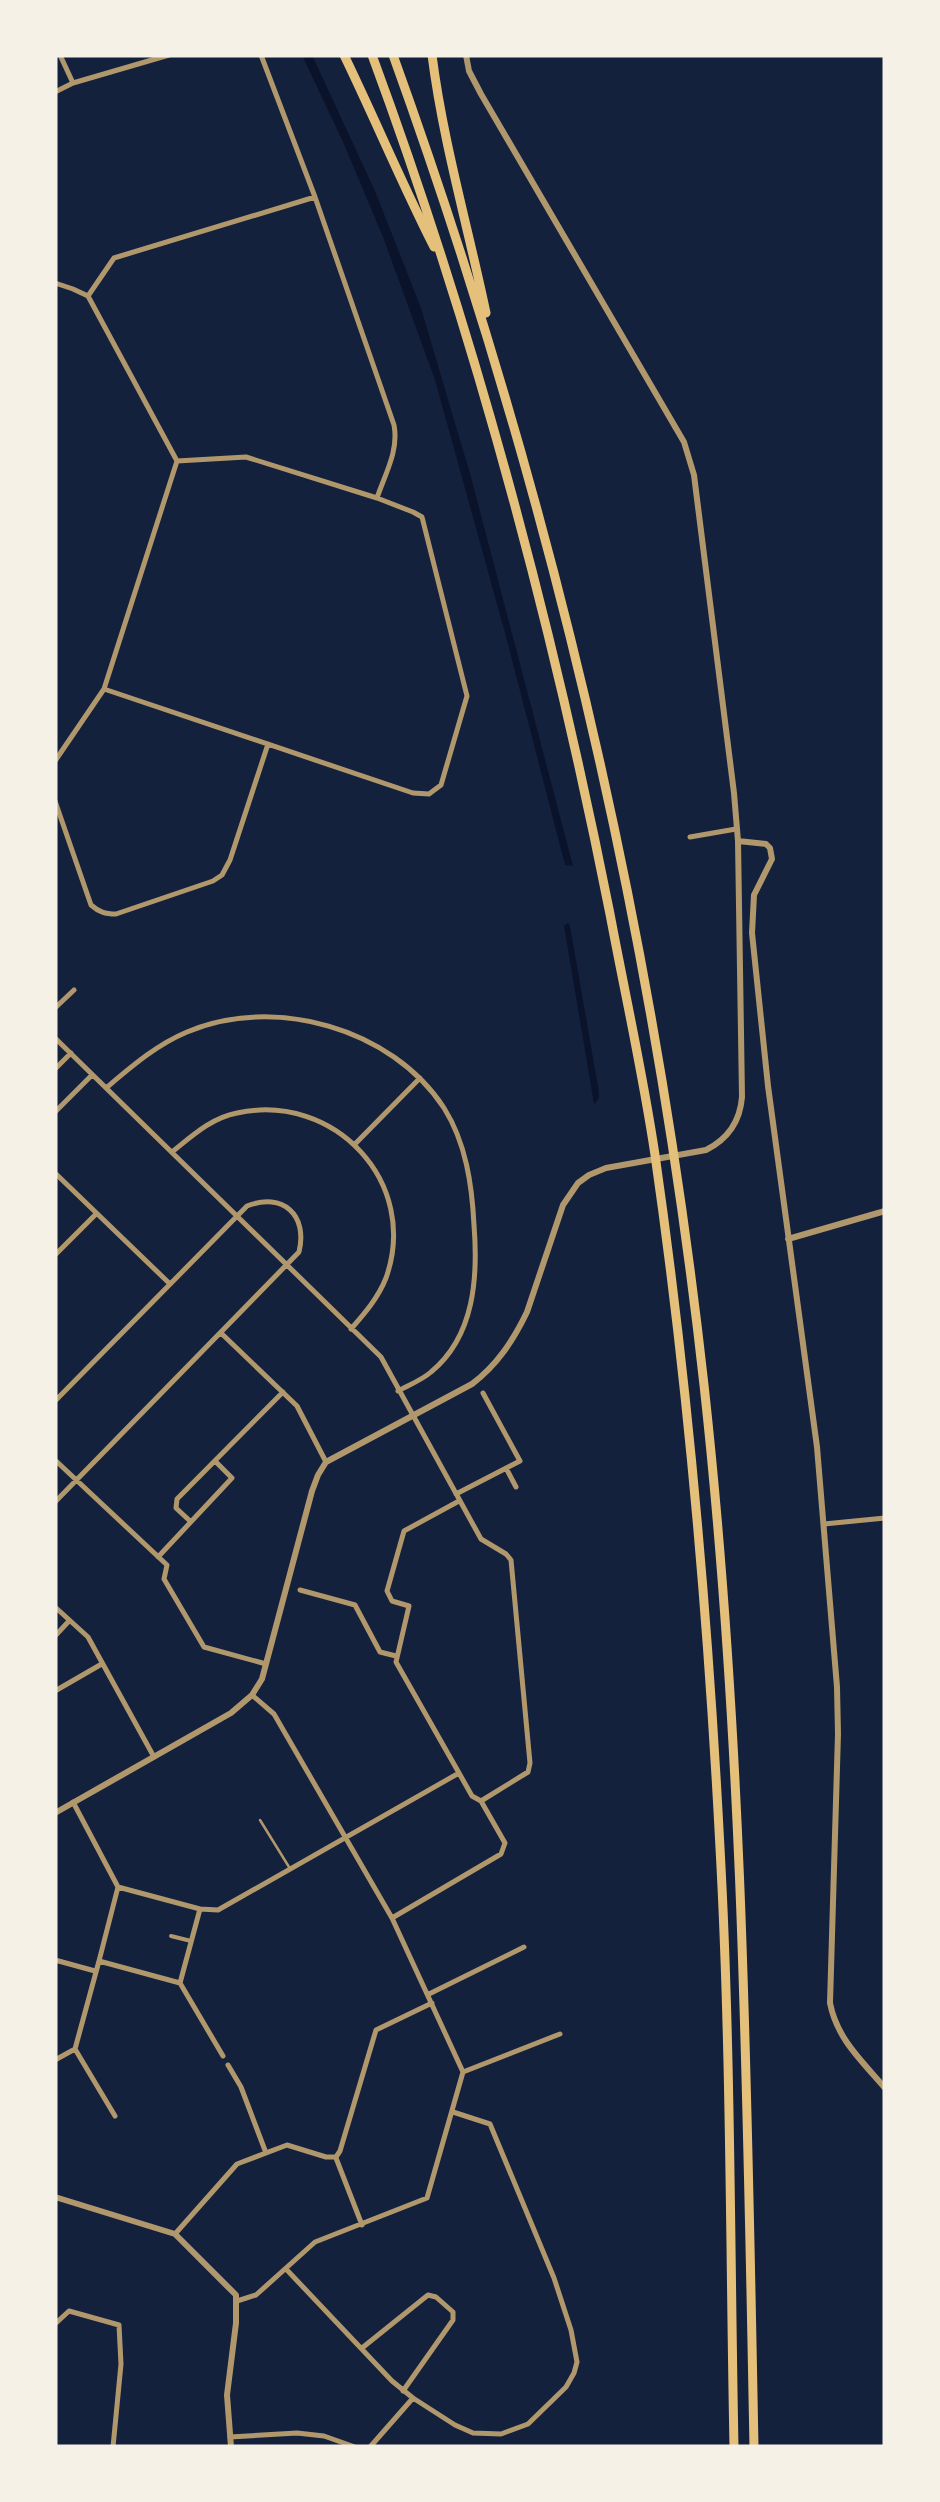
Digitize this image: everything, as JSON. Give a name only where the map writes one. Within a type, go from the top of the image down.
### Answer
[{"type":"highway","points":[[344,55],[448,274]]},
{"type":"highway","points":[[372,55],[448,274],[501,454],[569,721],[654,1151],[683,1378],[714,1734],[725,1987],[734,2447]]},
{"type":"highway","points":[[393,55],[496,365],[535,500],[627,889],[674,1150],[716,1496],[732,1714],[745,1986],[754,2447]]},
{"type":"highway","points":[[432,55],[442,120],[496,365]]},
{"type":"street","points":[[60,55],[73,83]]},
{"type":"street","points":[[55,92],[73,83],[169,55]]},
{"type":"street","points":[[261,55],[394,425],[397,439],[377,498]]},
{"type":"street","points":[[55,1813],[231,1713],[252,1695],[262,1680],[314,1482],[326,1462],[487,1373],[513,1340],[527,1312],[570,1192],[596,1171],[706,1150],[726,1137],[736,1124],[741,1107],[738,829],[694,474],[684,442],[480,94],[466,55]]},
{"type":"street","points":[[88,296],[114,258],[315,197]]},
{"type":"street","points":[[55,283],[88,296],[177,461],[104,689],[55,761]]},
{"type":"street","points":[[104,689],[413,793],[429,794],[441,784],[459,730],[467,696],[465,682],[422,517],[377,498],[246,456],[177,461]]},
{"type":"street","points":[[55,801],[91,904],[98,912],[116,914],[222,875],[268,744]]},
{"type":"street","points":[[690,837],[738,829]]},
{"type":"street","points":[[738,840],[766,844],[772,852],[754,895],[752,932],[768,1086],[818,1446],[837,1686],[830,2003],[833,2021],[843,2039],[885,2088]]},
{"type":"street","points":[[55,1008],[74,990]]},
{"type":"street","points":[[106,1088],[146,1055],[186,1032],[216,1022],[258,1017],[324,1025],[357,1036],[373,1043],[420,1078],[460,1138],[473,1208],[477,1262],[475,1290],[458,1336],[431,1372],[398,1391]]},
{"type":"street","points":[[55,1038],[380,1358],[480,1539],[511,1560],[530,1762],[528,1772],[481,1801]]},
{"type":"street","points":[[55,1068],[71,1053]]},
{"type":"street","points":[[55,1112],[92,1074]]},
{"type":"street","points":[[355,1144],[420,1078]]},
{"type":"street","points":[[172,1152],[207,1124],[235,1113],[263,1110],[311,1116],[355,1144],[380,1177],[390,1206],[394,1238],[385,1280],[372,1304],[351,1329]]},
{"type":"street","points":[[55,1173],[170,1284]]},
{"type":"street","points":[[55,1401],[246,1206],[270,1200],[290,1210],[299,1222],[299,1252],[55,1502]]},
{"type":"street","points":[[788,1238],[885,1211]]},
{"type":"street","points":[[55,1255],[96,1214]]},
{"type":"street","points":[[221,1333],[297,1406],[326,1462]]},
{"type":"street","points":[[190,1521],[176,1508],[177,1500],[282,1392]]},
{"type":"street","points":[[392,1918],[502,1854],[504,1843],[481,1801],[472,1796],[396,1662],[409,1606],[392,1601],[387,1591],[404,1531],[520,1461],[483,1393]]},
{"type":"street","points":[[55,1460],[167,1564],[164,1579],[204,1647],[266,1664]]},
{"type":"street","points":[[158,1556],[232,1478],[215,1461]]},
{"type":"street","points":[[506,1468],[516,1487]]},
{"type":"street","points":[[824,1524],[885,1518]]},
{"type":"street","points":[[300,1590],[355,1605],[380,1652],[396,1656]]},
{"type":"street","points":[[55,1608],[88,1637],[154,1756]]},
{"type":"street","points":[[55,1636],[69,1621]]},
{"type":"street","points":[[55,1691],[101,1664]]},
{"type":"street","points":[[236,2300],[256,2295],[315,2242],[427,2198],[464,2072],[392,1918],[274,1714],[252,1695]]},
{"type":"street","points":[[118,1887],[200,1909],[218,1910],[459,1773]]},
{"type":"street","points":[[55,2060],[75,2048],[118,1887],[73,1802]]},
{"type":"street","points":[[180,1983],[200,1909]]},
{"type":"street","points":[[172,1936],[191,1941]]},
{"type":"street","points":[[429,1994],[524,1947]]},
{"type":"street","points":[[55,1960],[96,1971]]},
{"type":"street","points":[[99,1961],[180,1983],[223,2056]]},
{"type":"street","points":[[336,2157],[376,2030],[433,2002]]},
{"type":"street","points":[[464,2072],[560,2034]]},
{"type":"street","points":[[75,2048],[115,2116]]},
{"type":"street","points":[[228,2065],[241,2087],[266,2153]]},
{"type":"street","points":[[286,2269],[403,2391],[455,2426],[473,2433],[502,2434],[528,2424],[566,2387],[574,2373],[571,2330],[554,2278],[490,2124],[452,2112]]},
{"type":"street","points":[[175,2234],[237,2164],[287,2145],[336,2157]]},
{"type":"street","points":[[336,2157],[362,2225]]},
{"type":"street","points":[[55,2197],[175,2234],[236,2295],[228,2395],[231,2447]]},
{"type":"street","points":[[362,2348],[428,2295],[453,2312],[453,2320],[403,2391]]},
{"type":"street","points":[[55,2324],[69,2311],[120,2325],[121,2364],[113,2447]]},
{"type":"street","points":[[370,2447],[412,2398]]},
{"type":"street","points":[[230,2437],[298,2432],[355,2447]]},
{"type":"lane","points":[[260,1820],[290,1868]]},
{"type":"water","points":[[302,55],[312,55],[375,191],[421,308],[471,477],[573,866],[565,865],[435,380],[383,237]]},
{"type":"water","points":[[568,923],[599,1092],[594,1104],[564,926]]}]
